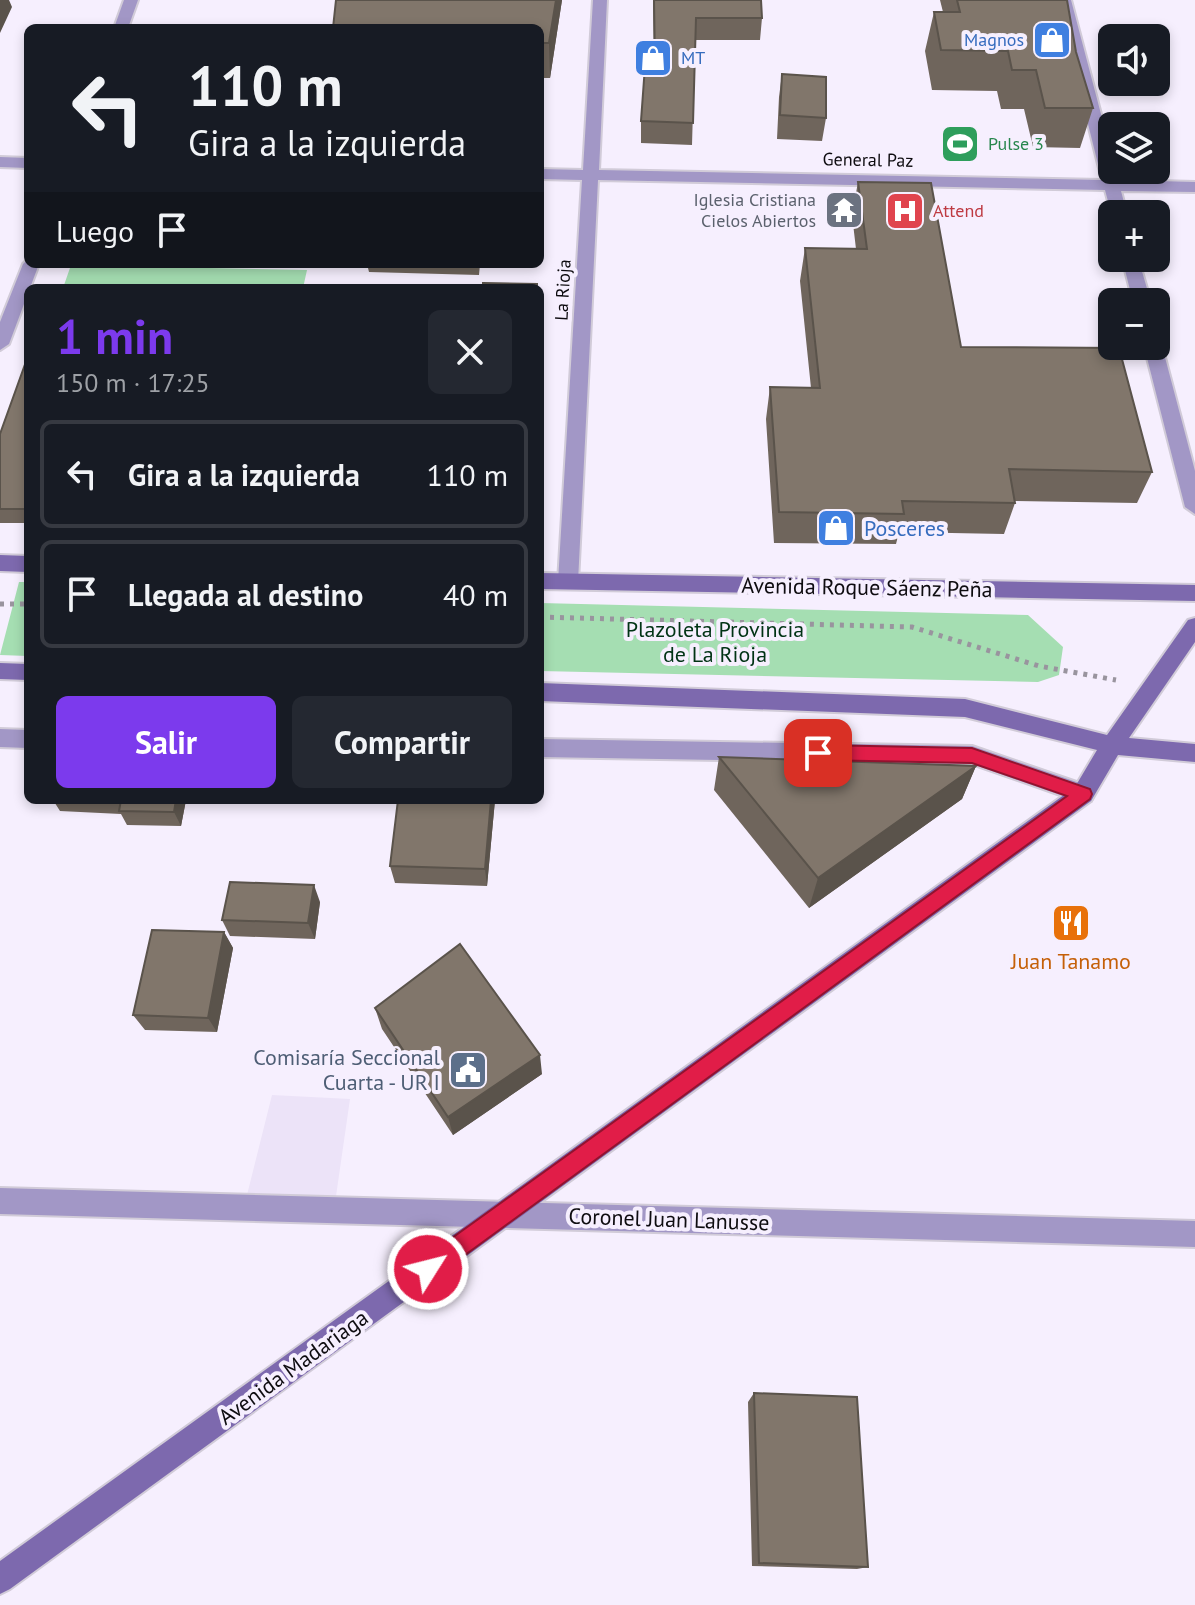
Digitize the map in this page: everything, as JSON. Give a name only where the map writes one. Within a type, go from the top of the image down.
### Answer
[{"type":"main road","points":[[0,563],[24,564]]},
{"type":"main road","name":"Avenida Roque Sáenz Peña","points":[[544,581],[1195,593]]},
{"type":"main road","name":"Avenida Madariaga","points":[[0,1579],[1083,794],[1112,745],[1195,626]]},
{"type":"main road","points":[[0,671],[24,672]]},
{"type":"main road","points":[[544,692],[965,708],[1112,745],[1195,753]]},
{"type":"street","points":[[122,24],[131,0]]},
{"type":"street","name":"La Rioja","points":[[568,582],[600,0]]},
{"type":"street","points":[[1064,0],[1115,200]]},
{"type":"street","points":[[0,162],[24,163]]},
{"type":"street","name":"General Paz","points":[[544,174],[1195,187]]},
{"type":"street","points":[[0,344],[29,268]]},
{"type":"street","points":[[1157,360],[1195,507]]},
{"type":"street","points":[[0,738],[24,739]]},
{"type":"street","points":[[544,748],[972,755],[1083,794]]},
{"type":"street","name":"Coronel Juan Lanusse","points":[[0,1201],[1195,1234]]},
{"type":"path","points":[[0,604],[24,604]]},
{"type":"path","points":[[544,617],[912,627],[1039,666],[1153,687]]},
{"type":"shaded area","points":[[272,1095],[350,1099],[334,1210],[244,1207]]},
{"type":"green space","points":[[70,268],[307,270],[304,284],[64,284]]},
{"type":"green space","points":[[19,582],[24,582],[24,656],[0,655]]},
{"type":"green space","name":"Plazoleta Provincia de La Rioja","points":[[544,603],[1028,615],[1063,647],[1059,675],[1038,682],[544,671]]},
{"type":"building","points":[[336,0],[556,0],[549,43],[544,43],[544,24],[333,24]]},
{"type":"building","points":[[654,0],[761,0],[762,18],[696,18],[693,123],[641,121],[645,66],[655,67]]},
{"type":"building","points":[[957,0],[1067,0],[1076,52],[1093,108],[1045,108],[1036,70],[1012,70],[1008,51],[941,50],[934,12],[960,12]]},
{"type":"building","points":[[782,74],[826,77],[826,118],[780,115]]},
{"type":"building","points":[[858,182],[931,183],[961,347],[1098,348],[1098,360],[1122,360],[1152,472],[1009,469],[1015,503],[902,501],[904,514],[779,512],[770,387],[820,388],[805,248],[867,249]]},
{"type":"building","points":[[24,367],[24,509],[0,509],[0,434]]},
{"type":"building","points":[[719,757],[976,766],[818,878]]},
{"type":"building","points":[[120,804],[175,804],[174,812],[119,811]]},
{"type":"building","points":[[398,804],[491,804],[485,869],[390,866]]},
{"type":"building","points":[[230,882],[314,885],[308,923],[222,920]]},
{"type":"building","points":[[152,930],[224,932],[208,1018],[133,1015]]},
{"type":"building","points":[[460,944],[540,1055],[448,1117],[375,1008]]},
{"type":"building","points":[[754,1393],[857,1397],[868,1567],[759,1563]]},
{"type":"place","name":"Magnos","points":[[1052,40]]},
{"type":"place","name":"MT","points":[[653,58]]},
{"type":"place","name":"Pulse 3","points":[[960,144]]},
{"type":"place","name":"Iglesia Cristiana Cielos Abiertos","points":[[844,210]]},
{"type":"place","name":"Attend","points":[[905,211]]},
{"type":"place","name":"Posceres","points":[[836,528]]},
{"type":"place","name":"Juan Tanamo","points":[[1071,923]]},
{"type":"place","name":"Comisaría Seccional Cuarta - UR I","points":[[468,1070]]},
{"type":"route","points":[[428,1269],[1083,794],[972,755],[818,753]]}]
